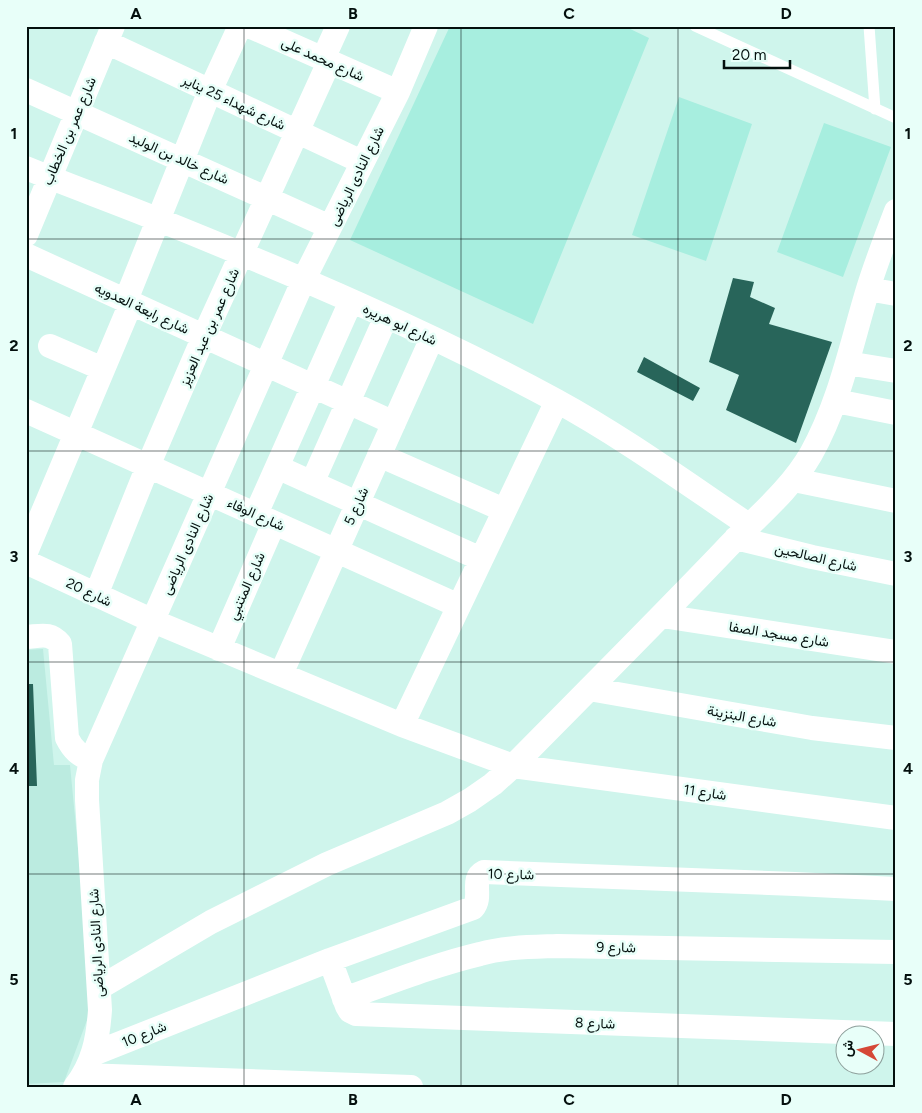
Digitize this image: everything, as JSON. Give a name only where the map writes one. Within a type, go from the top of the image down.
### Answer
[{"type":"street","points":[[26,552],[103,369],[158,219],[210,91],[240,26]]},
{"type":"street","name":"شارع محمد على","points":[[250,26],[398,92]]},
{"type":"street","name":"شارع عمر بن عبد العزيز","points":[[96,595],[148,466],[204,336],[298,132],[338,26]]},
{"type":"street","name":"شارع النادى الرياضى","points":[[84,1072],[99,1032],[99,988],[87,800],[87,780],[91,760],[304,279],[398,92],[426,26]]},
{"type":"street","name":"شارع شهداء 25 يناير","points":[[109,34],[210,91],[362,162]]},
{"type":"street","name":"شارع عمر بن الخطاب","points":[[26,235],[109,34]]},
{"type":"street","name":"شارع خالد بن الوليد","points":[[26,90],[330,227]]},
{"type":"street","name":"شارع ابو هريره","points":[[26,168],[158,219],[304,279],[432,338],[557,401],[596,423],[743,532]]},
{"type":"street","points":[[99,988],[211,922],[327,864],[447,812],[470,800],[493,784],[513,766],[794,480],[810,455],[836,401],[868,289],[889,249],[896,211]]},
{"type":"street","name":"شارع رابعة العدويه","points":[[26,255],[394,423]]},
{"type":"street","points":[[868,289],[896,294]]},
{"type":"street","name":"شارع المتنبي","points":[[219,649],[265,518],[277,467],[351,301]]},
{"type":"street","points":[[312,483],[386,317]]},
{"type":"street","name":"شارع 5","points":[[280,674],[432,338]]},
{"type":"street","points":[[50,346],[103,369]]},
{"type":"street","points":[[847,363],[896,371]]},
{"type":"street","points":[[402,725],[557,401]]},
{"type":"street","points":[[836,401],[896,413]]},
{"type":"street","name":"شارع الوفاء","points":[[26,411],[459,606]]},
{"type":"street","points":[[379,455],[504,510]]},
{"type":"street","points":[[277,467],[481,560]]},
{"type":"street","points":[[794,480],[896,501]]},
{"type":"street","name":"شارع الصالحين","points":[[743,532],[812,557],[896,574]]},
{"type":"street","name":"شارع 20","points":[[26,562],[152,621],[280,674]]},
{"type":"street","name":"شارع مسجد الصفا","points":[[662,616],[896,652]]},
{"type":"street","points":[[26,637],[46,635],[54,638],[60,644],[67,738],[72,748],[80,756],[91,760]]},
{"type":"street","name":"شارع 11","points":[[280,674],[402,725],[513,766],[896,818]]},
{"type":"street","name":"شارع البنزينة","points":[[589,689],[812,728],[896,738]]},
{"type":"street","name":"شارع 10","points":[[84,1072],[330,960],[473,908],[478,900],[477,880],[480,874],[484,872],[795,884],[896,890]]},
{"type":"street","name":"شارع 9","points":[[344,999],[453,961],[481,953],[519,947],[896,952]]},
{"type":"street","name":"شارع 8","points":[[330,960],[344,999],[350,1011],[356,1014],[896,1034]]},
{"type":"street","points":[[84,1072],[411,1087]]},
{"type":"lane","points":[[694,26],[896,118]]},
{"type":"lane","points":[[869,26],[875,109]]},
{"type":"shaded area","points":[[450,26],[624,26],[649,38],[533,324],[350,240]]},
{"type":"shaded area","points":[[679,97],[752,124],[706,261],[632,235]]},
{"type":"shaded area","points":[[824,123],[891,147],[843,277],[777,252]]},
{"type":"shaded area","points":[[43,649],[54,765],[70,765],[93,1004],[64,1082],[26,1084],[26,650]]},
{"type":"building","points":[[733,278],[754,282],[750,297],[775,308],[769,324],[832,342],[796,443],[726,410],[739,375],[709,362]]},
{"type":"building","points":[[644,357],[700,388],[693,401],[637,372]]},
{"type":"building","points":[[26,684],[33,684],[37,786],[26,786]]}]
